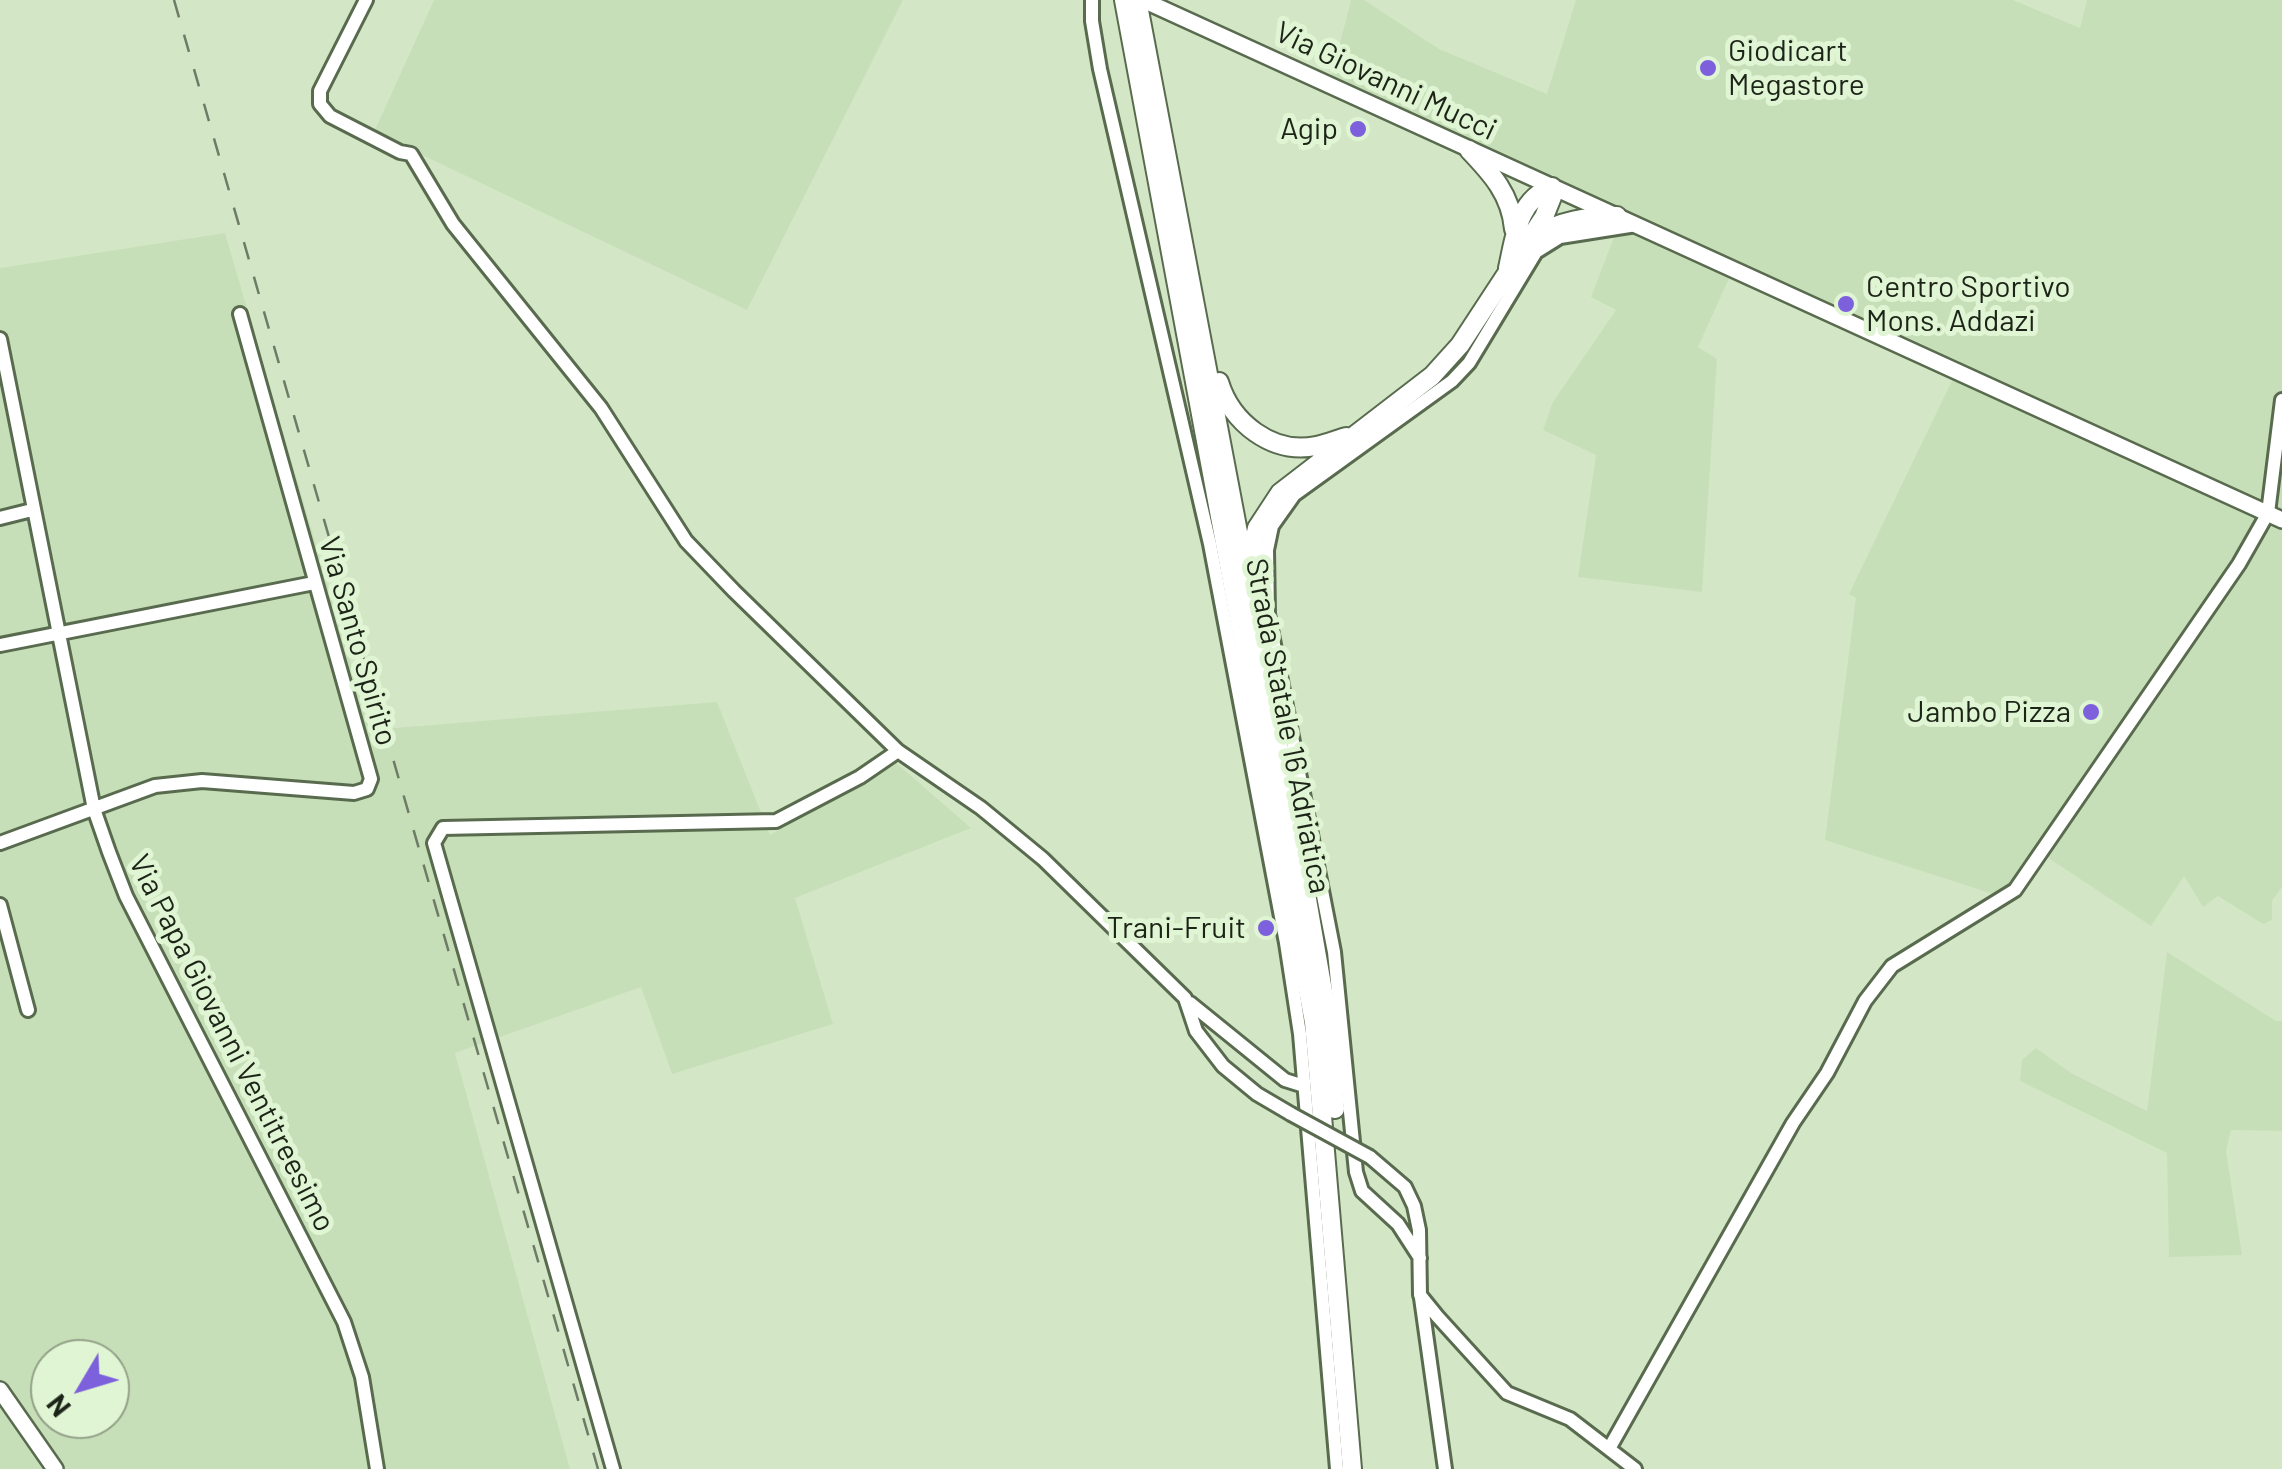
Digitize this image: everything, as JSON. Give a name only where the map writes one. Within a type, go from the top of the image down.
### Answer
[{"type":"highway","name":"Strada Statale 16 Adriatica","points":[[1140,6],[1327,1014],[1360,1469]]},
{"type":"highway","name":"Strada Statale 16 Adriatica","points":[[1140,6],[1308,983],[1328,1159],[1352,1469]]},
{"type":"highway","points":[[1469,150],[1497,180],[1522,241]]},
{"type":"highway","points":[[1258,637],[1252,546],[1257,528],[1280,494],[1432,376],[1460,345],[1522,241],[1529,200],[1552,187]]},
{"type":"highway","points":[[1522,241],[1563,222],[1590,216],[1618,216]]},
{"type":"highway","points":[[1182,239],[1199,288],[1216,375],[1235,416],[1252,431],[1294,446],[1313,447],[1361,432]]},
{"type":"main road","name":"Via Giovanni Mucci","points":[[1140,6],[1618,216],[2275,516]]},
{"type":"main road","points":[[0,1390],[56,1469]]},
{"type":"street","points":[[366,0],[320,90],[320,104],[344,125],[411,154],[453,224],[601,408],[686,541],[787,645],[898,750],[982,808],[1043,859],[1185,998],[1284,1080],[1304,1086]]},
{"type":"street","points":[[1092,0],[1100,69],[1182,416],[1286,943],[1304,1086],[1337,1469]]},
{"type":"street","points":[[1420,1258],[1398,1224],[1362,1191],[1356,1172],[1334,952],[1268,614],[1269,538],[1272,526],[1294,495],[1430,398],[1469,364],[1536,252],[1560,237],[1636,225]]},
{"type":"street","name":"Via Santo Spirito","points":[[0,843],[155,786],[202,781],[354,793],[368,789],[371,779],[240,314]]},
{"type":"street","name":"Via Papa Giovanni Ventitreesimo","points":[[0,339],[94,809],[126,896],[344,1322],[362,1377],[377,1469]]},
{"type":"street","points":[[1610,1447],[1793,1123],[1827,1073],[1864,1001],[1892,966],[2015,890],[2275,516],[2282,400]]},
{"type":"street","points":[[0,518],[32,510]]},
{"type":"street","points":[[0,645],[314,583]]},
{"type":"street","points":[[613,1469],[434,842],[444,828],[776,820],[860,777],[898,750]]},
{"type":"street","points":[[0,905],[28,1010]]},
{"type":"street","points":[[1185,998],[1206,1048],[1258,1094],[1370,1157],[1392,1174],[1409,1196],[1418,1230],[1420,1295],[1444,1469]]},
{"type":"street","points":[[1420,1295],[1507,1393],[1570,1419],[1635,1469]]},
{"type":"shaded area","points":[[434,0],[903,0],[747,310],[374,132]]},
{"type":"shaded area","points":[[1351,0],[1364,0],[1439,49],[1547,94],[1576,0],[2013,0],[2080,28],[2087,0],[2282,0],[2282,887],[2272,901],[2272,920],[2263,924],[2218,896],[2203,907],[2184,876],[2151,926],[2047,857],[2012,900],[1825,840],[1856,598],[1849,594],[1961,362],[1736,263],[1698,347],[1717,359],[1702,592],[1578,577],[1596,455],[1543,430],[1553,402],[1616,310],[1591,297],[1623,214],[1331,78]]},
{"type":"shaded area","points":[[225,233],[370,730],[717,702],[770,835],[894,761],[971,828],[795,898],[833,1024],[672,1074],[641,987],[455,1053],[570,1469],[0,1469],[0,268]]},
{"type":"shaded area","points":[[2167,952],[2276,1021],[2282,1021],[2282,1131],[2231,1130],[2226,1151],[2242,1255],[2169,1257],[2167,1153],[2020,1081],[2022,1060],[2036,1048],[2071,1073],[2147,1111]]},
{"type":"railway","points":[[174,0],[598,1469]]},
{"type":"place","name":"Giodicart Megastore","points":[[1708,68]]},
{"type":"place","name":"Agip","points":[[1358,129]]},
{"type":"place","name":"Centro Sportivo Mons. Addazi","points":[[1846,304]]},
{"type":"place","name":"Jambo Pizza","points":[[2091,712]]},
{"type":"place","name":"Trani-Fruit","points":[[1266,928]]}]
